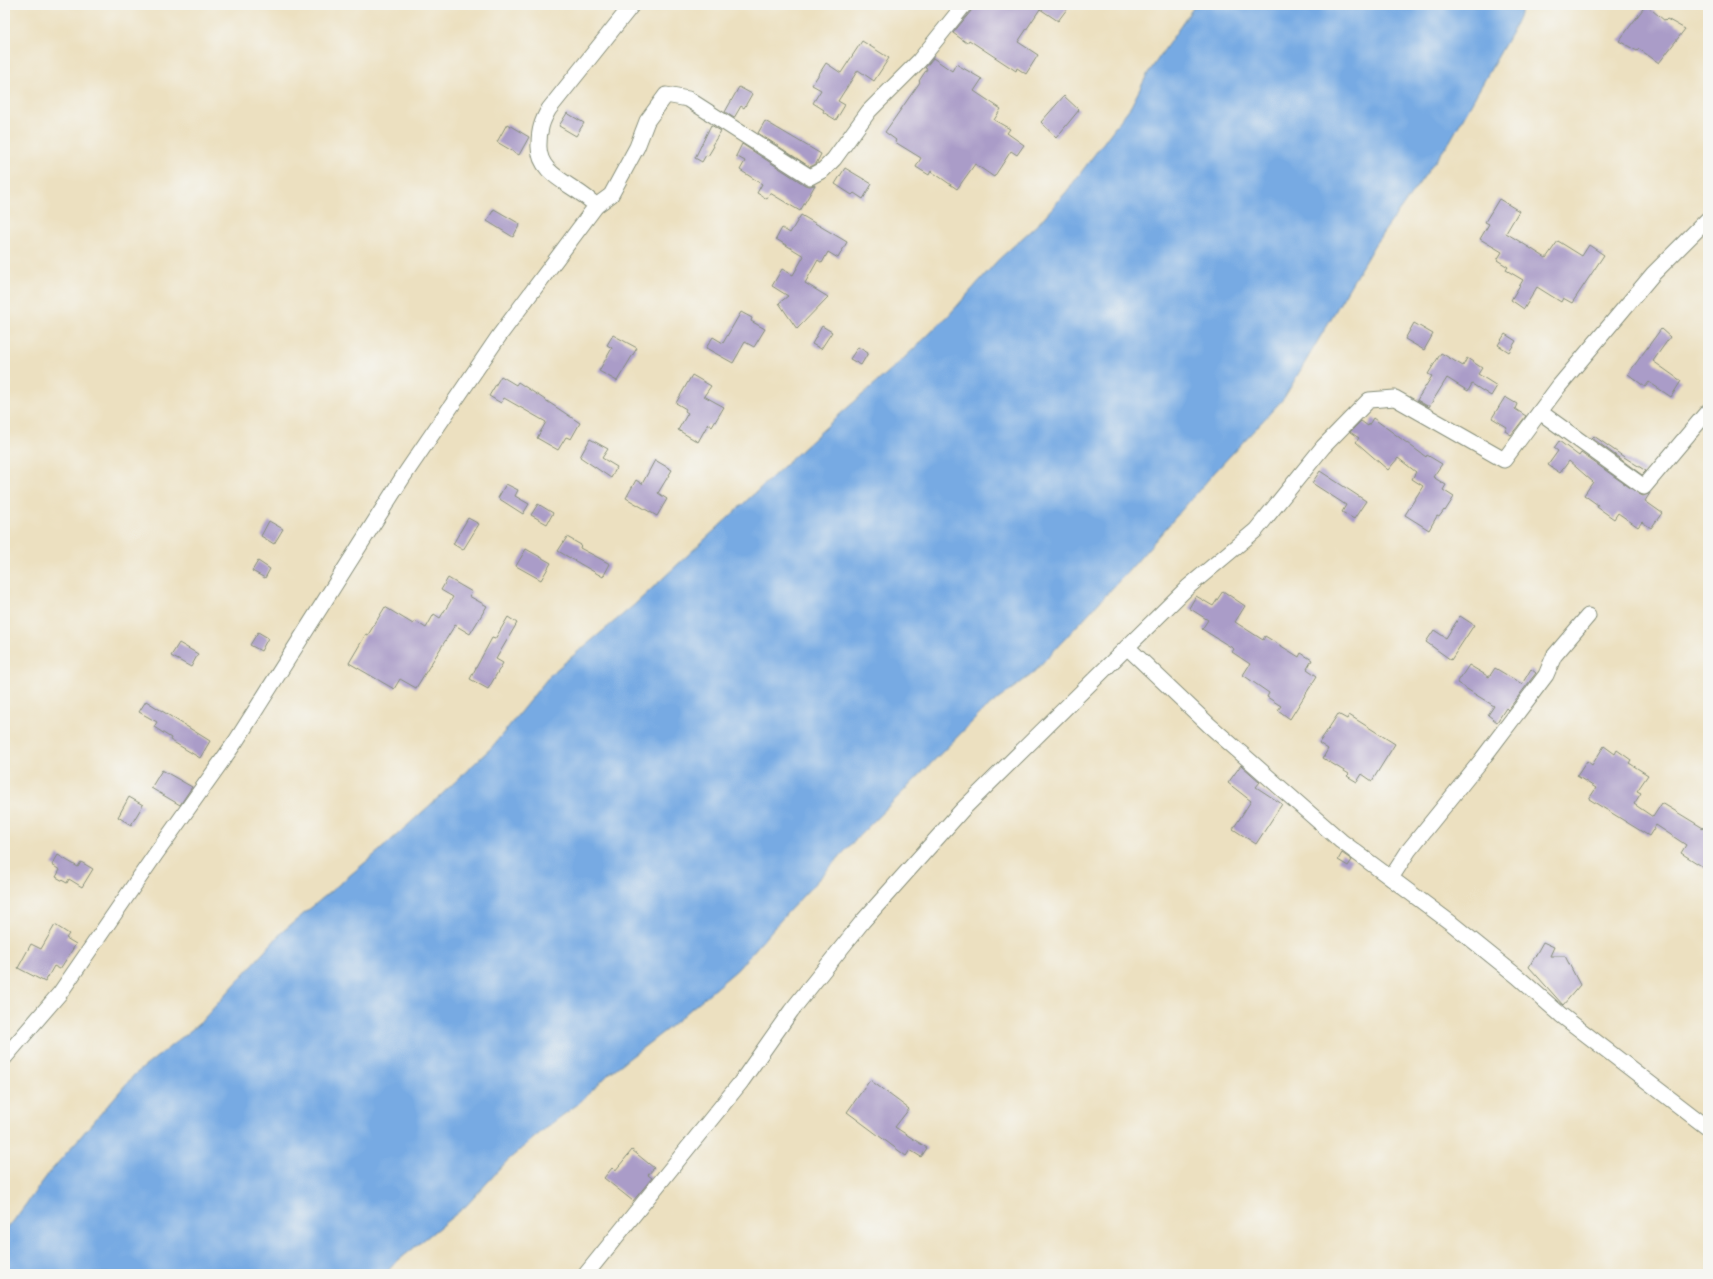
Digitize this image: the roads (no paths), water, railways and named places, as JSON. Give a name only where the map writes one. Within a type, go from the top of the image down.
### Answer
[{"type":"street","points":[[596,206],[586,195],[553,175],[542,163],[538,151],[539,133],[542,122],[549,109],[632,5]]},
{"type":"street","points":[[5,1057],[60,993],[236,741],[412,464],[499,336],[596,206],[611,195],[636,147],[647,121],[666,95],[688,99],[810,177],[823,170],[834,159],[869,111],[919,61],[964,5]]},
{"type":"street","points":[[586,1274],[741,1082],[791,1011],[863,921],[963,809],[1188,587],[1256,530],[1323,447],[1369,400],[1395,398],[1504,460],[1540,412],[1653,274],[1708,219]]},
{"type":"street","points":[[1540,412],[1644,487],[1708,411]]},
{"type":"street","points":[[1391,878],[1409,850],[1480,762],[1546,674],[1554,656],[1588,616]]},
{"type":"street","points":[[1127,647],[1209,725],[1340,841],[1391,878],[1518,977],[1561,1014],[1708,1128]]},
{"type":"water","points":[[1195,5],[1524,5],[1513,30],[1450,141],[1375,244],[1284,398],[1214,473],[1133,566],[1031,675],[985,709],[858,837],[787,913],[737,970],[666,1030],[610,1073],[578,1104],[548,1126],[507,1161],[466,1206],[395,1263],[385,1274],[5,1274],[5,1229],[12,1223],[49,1173],[134,1075],[200,1023],[282,932],[379,851],[492,747],[551,674],[633,606],[838,416],[901,361],[949,315],[998,260],[1039,223],[1067,191],[1131,106],[1147,75]]}]
